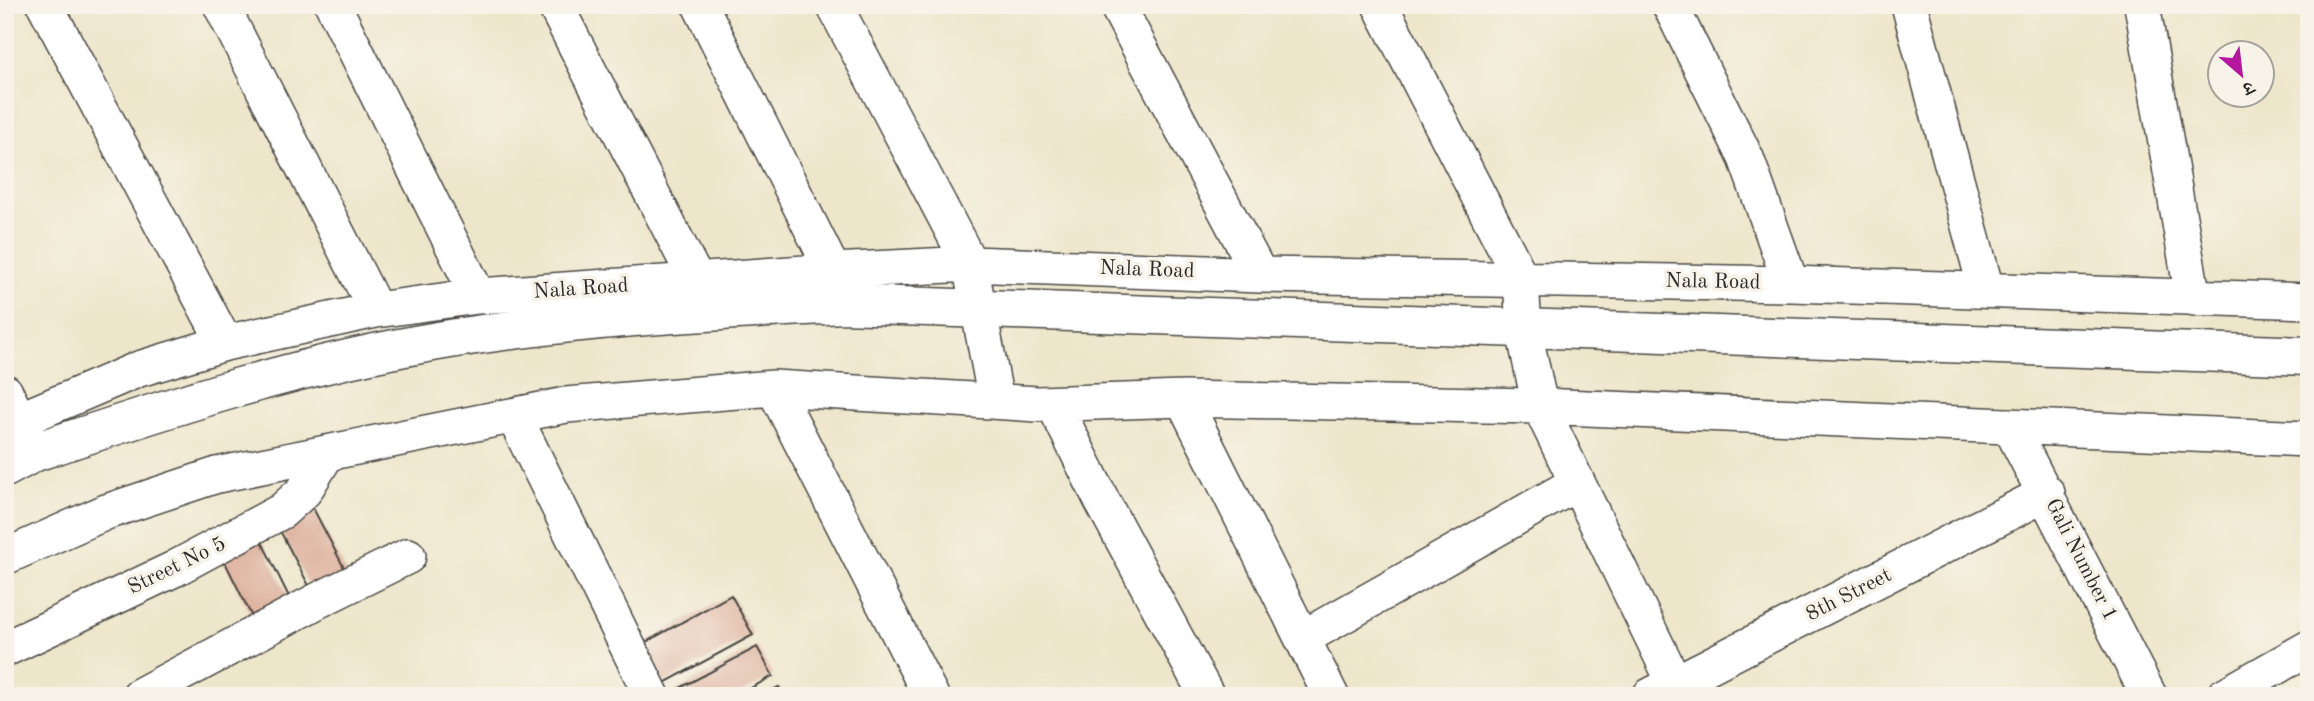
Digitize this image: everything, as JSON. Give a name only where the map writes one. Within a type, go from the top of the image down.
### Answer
[{"type":"street","points":[[45,5],[225,343]]},
{"type":"street","points":[[221,5],[376,310]]},
{"type":"street","points":[[333,5],[478,296]]},
{"type":"street","points":[[555,5],[697,281]]},
{"type":"street","points":[[699,5],[833,271]]},
{"type":"street","points":[[834,5],[970,264],[996,401]]},
{"type":"street","points":[[1117,5],[1260,275]]},
{"type":"street","points":[[1380,5],[1521,278],[1524,331],[1540,406],[1669,692]]},
{"type":"street","points":[[1670,5],[1746,158],[1791,284]]},
{"type":"street","points":[[1909,5],[1986,289]]},
{"type":"street","points":[[2142,5],[2193,298]]},
{"type":"street","name":"Nala Road","points":[[14,432],[139,369],[225,343],[376,310],[478,296],[833,271],[970,264],[1260,275],[1986,289],[2309,301]]},
{"type":"street","points":[[14,432],[437,341],[654,314],[844,304],[1524,331],[2309,356]]},
{"type":"street","points":[[774,388],[931,696]]},
{"type":"street","points":[[5,557],[106,512],[216,475],[566,405],[774,388],[1054,404],[1183,399],[1540,406],[2309,439]]},
{"type":"street","points":[[1183,399],[1331,696]]},
{"type":"street","points":[[1054,404],[1101,499],[1208,696]]},
{"type":"street","points":[[514,416],[652,696]]},
{"type":"street","name":"Gali Number 1","points":[[2010,426],[2047,493],[2149,696]]},
{"type":"street","name":"Street No 5","points":[[5,649],[174,569],[282,511],[304,491],[326,455]]},
{"type":"street","points":[[1303,638],[1577,483]]},
{"type":"street","name":"8th Street","points":[[1669,692],[2047,493]]},
{"type":"street","points":[[139,696],[408,556]]},
{"type":"street","points":[[2224,696],[2309,648]]},
{"type":"building","points":[[313,508],[352,583],[317,601],[278,527]]},
{"type":"building","points":[[259,536],[293,605],[255,623],[221,554]]},
{"type":"building","points":[[731,595],[753,635],[657,687],[635,648]]},
{"type":"building","points":[[757,647],[773,676],[736,696],[665,696]]},
{"type":"building","points":[[779,687],[783,696],[762,696]]}]
